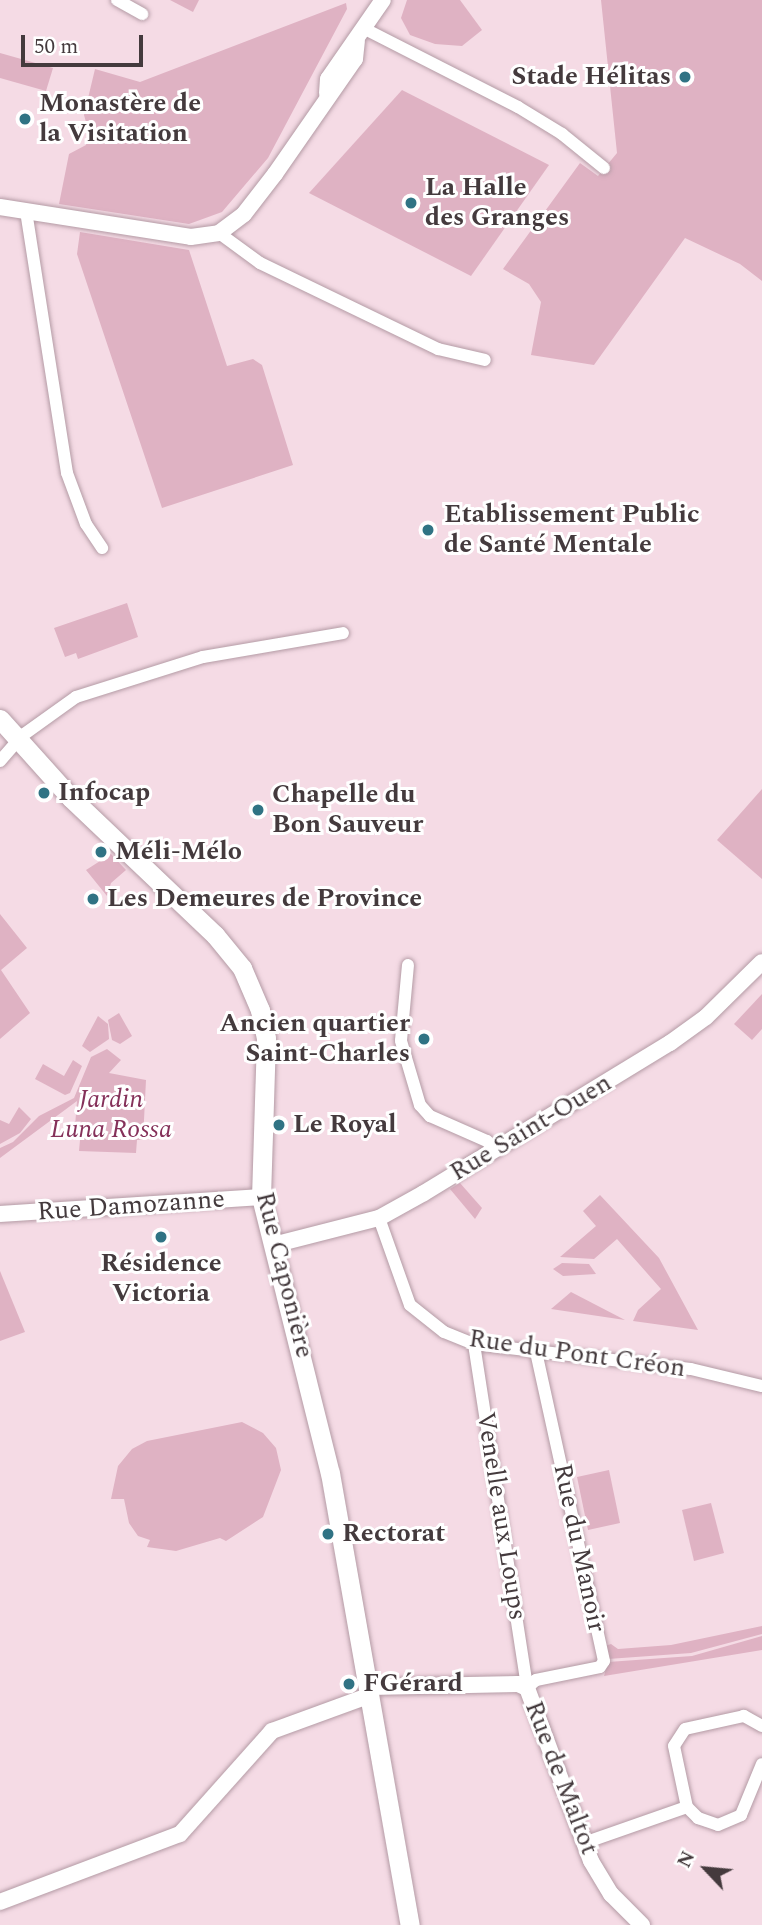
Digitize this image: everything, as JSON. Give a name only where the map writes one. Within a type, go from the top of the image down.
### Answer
[{"type":"main road","name":"Rue Caponière","points":[[0,719],[18,742],[194,914],[242,968],[260,1010],[266,1038],[261,1197],[326,1451],[410,1925]]},
{"type":"street","points":[[117,0],[142,15]]},
{"type":"street","points":[[0,207],[191,237],[219,233],[244,214],[327,93],[336,88],[355,58],[361,35],[383,0]]},
{"type":"street","points":[[361,35],[518,107],[562,134],[604,168]]},
{"type":"street","points":[[26,211],[67,473],[86,524],[102,548]]},
{"type":"street","points":[[219,233],[260,263],[438,349],[485,360]]},
{"type":"street","points":[[0,761],[18,742],[76,697],[203,657],[343,633]]},
{"type":"street","name":"Rue Saint-Ouen","points":[[273,1245],[379,1218],[670,1043],[706,1017],[762,962]]},
{"type":"street","points":[[408,965],[401,1041],[420,1105],[430,1116],[487,1141],[495,1150]]},
{"type":"street","name":"Rue Damozanne","points":[[0,1214],[261,1197]]},
{"type":"street","name":"Rue du Pont Créon","points":[[379,1218],[410,1305],[431,1326],[474,1344],[691,1369],[762,1386]]},
{"type":"street","name":"Venelle aux Loups","points":[[474,1344],[527,1688]]},
{"type":"street","name":"Rue du Manoir","points":[[527,1688],[536,1679],[600,1667],[604,1661],[536,1353]]},
{"type":"street","name":"Rue de Maltot","points":[[0,1902],[180,1834],[272,1731],[370,1692],[518,1684],[527,1688],[584,1843],[611,1894],[642,1925]]},
{"type":"street","points":[[762,1726],[744,1716],[685,1729],[677,1736],[674,1746],[687,1807],[707,1823],[731,1823],[746,1807],[762,1764]]},
{"type":"street","points":[[584,1843],[687,1807]]},
{"type":"green space","points":[[170,0],[199,0],[193,12]]},
{"type":"green space","points":[[407,0],[460,0],[482,30],[462,46],[435,44],[410,35],[401,18]]},
{"type":"green space","name":"Stade Hélitas","points":[[601,0],[762,0],[762,281],[740,264],[685,238],[594,365],[531,355],[541,302],[529,284],[503,269],[580,163],[598,176],[617,153]]},
{"type":"green space","points":[[346,3],[347,9],[268,158],[222,212],[189,224],[59,204],[69,154],[86,145],[89,133],[84,115],[95,69],[140,82]]},
{"type":"green space","points":[[0,53],[53,68],[46,91],[0,78]]},
{"type":"green space","name":"La Halle des Granges","points":[[402,90],[549,165],[471,276],[309,193]]},
{"type":"green space","points":[[80,232],[189,250],[227,366],[253,359],[262,365],[293,465],[162,508],[77,254]]},
{"type":"green space","points":[[127,603],[138,637],[78,659],[76,653],[65,657],[54,628]]},
{"type":"green space","points":[[762,789],[762,879],[717,840]]},
{"type":"green space","points":[[111,854],[126,870],[111,883],[107,896],[86,870]]},
{"type":"green space","points":[[0,914],[27,948],[1,970],[30,1013],[0,1039]]},
{"type":"green space","points":[[762,994],[762,1029],[752,1040],[734,1024]]},
{"type":"green space","points":[[119,1013],[132,1036],[120,1044],[112,1040],[108,1020]]},
{"type":"green space","points":[[98,1016],[108,1024],[109,1039],[90,1052],[82,1046]]},
{"type":"green space","name":"Jardin Luna Rossa","points":[[107,1049],[121,1060],[109,1073],[146,1080],[143,1140],[137,1140],[136,1153],[79,1151],[80,1140],[74,1139],[77,1101],[0,1158],[0,1148],[13,1142],[39,1116],[74,1098],[91,1057]]},
{"type":"green space","points":[[73,1060],[82,1066],[70,1093],[65,1095],[35,1079],[43,1064],[64,1076]]},
{"type":"green space","points":[[19,1107],[31,1119],[20,1133],[0,1144],[0,1120],[9,1124]]},
{"type":"green space","points":[[460,1183],[482,1208],[475,1219],[450,1189]]},
{"type":"green space","points":[[600,1195],[659,1258],[698,1330],[633,1321],[638,1310],[661,1289],[617,1239],[594,1259],[560,1257],[596,1226],[583,1211]]},
{"type":"green space","points":[[562,1263],[589,1264],[596,1274],[563,1276],[553,1269]]},
{"type":"green space","points":[[0,1271],[25,1332],[0,1341]]},
{"type":"green space","points":[[571,1292],[625,1320],[551,1309]]},
{"type":"green space","points":[[242,1422],[263,1433],[276,1448],[281,1470],[263,1517],[226,1541],[220,1538],[176,1551],[147,1547],[150,1540],[138,1536],[129,1523],[124,1499],[111,1499],[118,1466],[132,1449],[147,1441]]},
{"type":"green space","points":[[609,1470],[620,1523],[588,1530],[577,1477]]},
{"type":"green space","points":[[711,1503],[724,1553],[694,1561],[682,1510]]},
{"type":"green space","points":[[762,1626],[762,1634],[691,1653],[608,1659],[605,1646],[611,1644],[618,1649],[671,1645]]},
{"type":"green space","points":[[762,1636],[762,1650],[604,1676],[608,1662],[692,1656]]},
{"type":"place","name":"Stade Hélitas","points":[[685,77]]},
{"type":"place","name":"Monastère de la Visitation","points":[[25,119]]},
{"type":"place","name":"La Halle des Granges","points":[[411,203]]},
{"type":"place","name":"Etablissement Public de Santé Mentale","points":[[428,530]]},
{"type":"place","name":"Infocap","points":[[44,793]]},
{"type":"place","name":"Chapelle du Bon Sauveur","points":[[258,810]]},
{"type":"place","name":"Méli-Mélo","points":[[101,852]]},
{"type":"place","name":"Les Demeures de Province","points":[[93,899]]},
{"type":"place","name":"Ancien quartier Saint-Charles","points":[[424,1039]]},
{"type":"place","name":"Le Royal","points":[[279,1125]]},
{"type":"place","name":"Résidence Victoria","points":[[161,1237]]},
{"type":"place","name":"Rectorat","points":[[328,1534]]},
{"type":"place","name":"FGérard","points":[[349,1684]]}]
